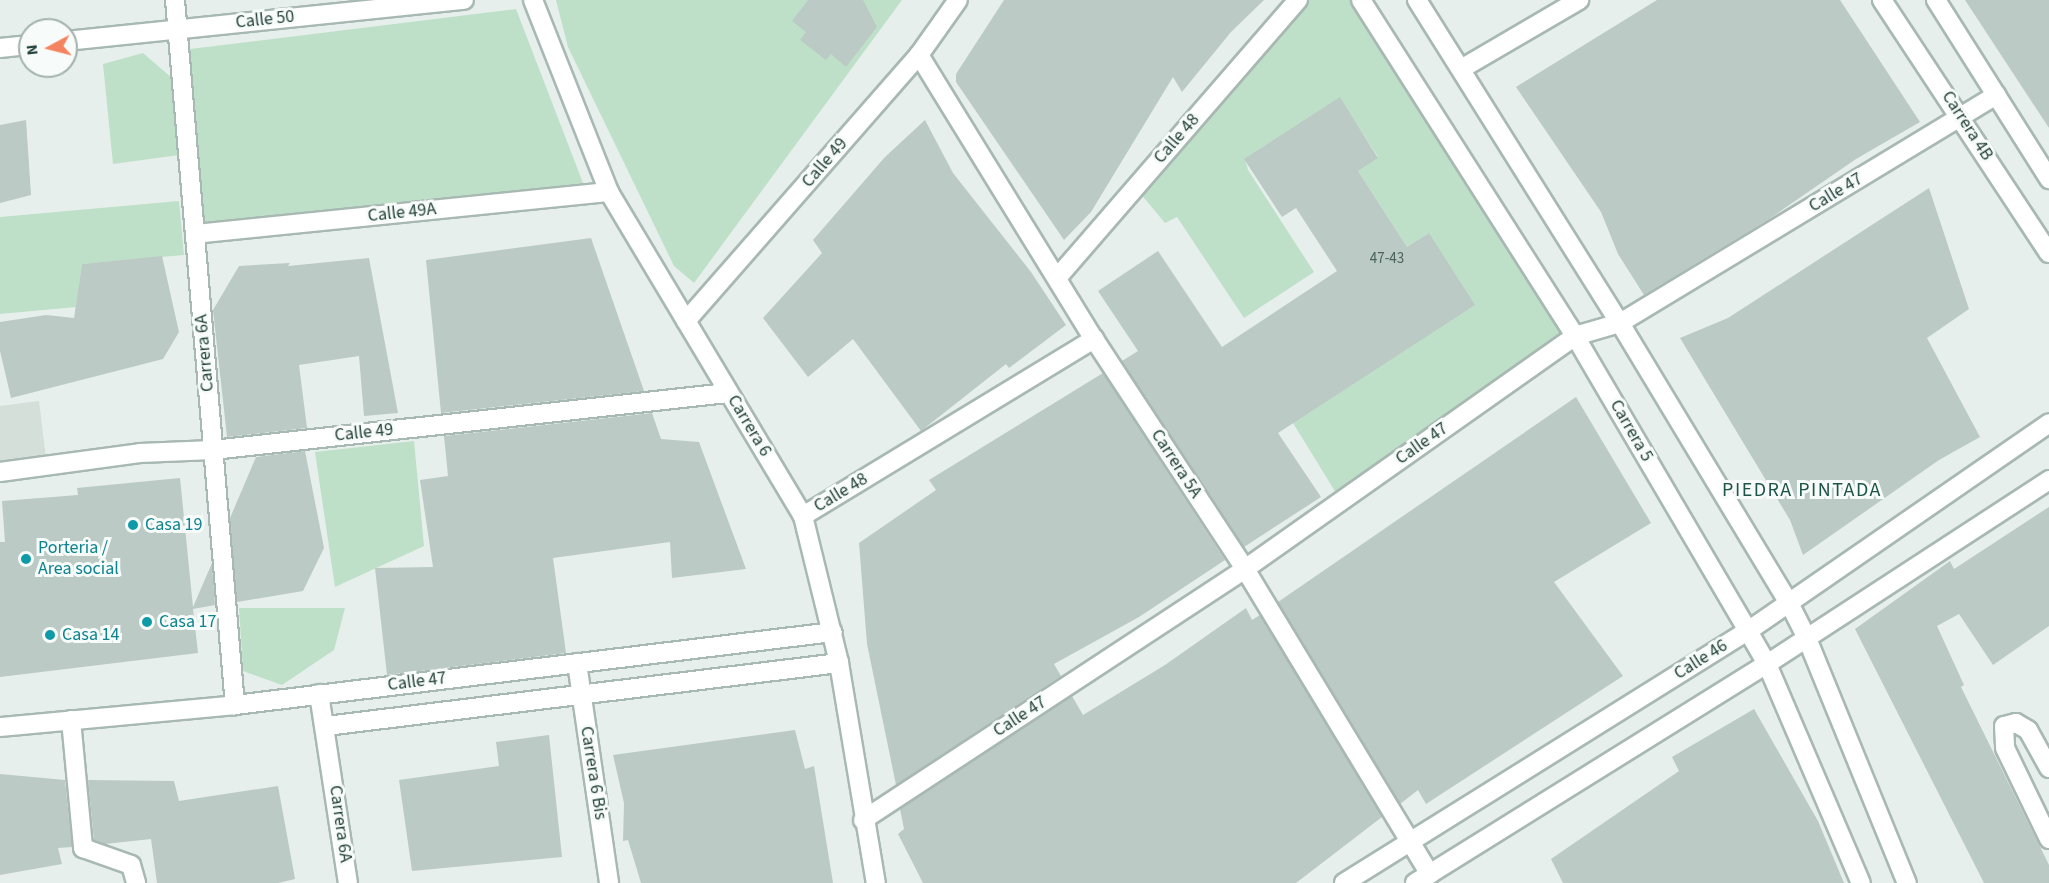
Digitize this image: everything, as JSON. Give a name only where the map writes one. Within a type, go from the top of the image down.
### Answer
[{"type":"street","name":"Carrera 6A","points":[[175,0],[235,705]]},
{"type":"street","name":"Calle 50","points":[[78,40],[464,0]]},
{"type":"street","name":"Carrera 6","points":[[533,0],[609,192],[803,516],[833,632],[863,820],[876,883]]},
{"type":"street","name":"Calle 49","points":[[686,321],[919,56],[957,0]]},
{"type":"street","name":"Calle 48","points":[[1057,278],[1298,0]]},
{"type":"street","name":"Carrera 5","points":[[1361,0],[1575,336],[1767,664],[1861,883]]},
{"type":"street","points":[[1417,0],[1620,323],[1788,602],[1806,636],[1907,883]]},
{"type":"street","points":[[1461,69],[1579,0]]},
{"type":"street","name":"Carrera 4B","points":[[1882,0],[1962,116],[2049,254]]},
{"type":"street","points":[[1936,0],[2049,179]]},
{"type":"street","points":[[0,48],[18,46]]},
{"type":"street","name":"Carrera 5A","points":[[919,56],[1094,339],[1245,568],[1410,842],[1423,878]]},
{"type":"street","name":"Calle 47","points":[[863,820],[1245,568],[1575,336],[1620,323],[1996,95]]},
{"type":"street","name":"Calle 49A","points":[[195,234],[609,192]]},
{"type":"street","name":"Calle 48","points":[[803,516],[1094,339]]},
{"type":"street","name":"Calle 49","points":[[0,472],[140,453],[213,450],[728,393]]},
{"type":"street","name":"Calle 46","points":[[1344,883],[1748,631],[2049,423]]},
{"type":"street","points":[[1423,878],[1767,664],[1806,636],[2049,480]]},
{"type":"street","name":"Calle 47","points":[[0,726],[235,705],[833,632]]},
{"type":"street","name":"Carrera 6 Bis","points":[[578,663],[609,883]]},
{"type":"street","name":"Calle 47","points":[[326,726],[839,663]]},
{"type":"street","name":"Carrera 6A","points":[[319,694],[326,726],[348,883]]},
{"type":"street","points":[[71,720],[83,848],[131,865],[136,883]]},
{"type":"street","points":[[2049,768],[2028,730],[2016,723],[2004,726],[2005,748],[2049,838]]},
{"type":"shaded area","points":[[39,401],[46,458],[0,464],[0,406]]},
{"type":"green space","points":[[556,0],[902,0],[694,283],[674,266],[568,47]]},
{"type":"green space","points":[[1298,0],[1361,0],[1575,336],[1341,501],[1293,423],[1429,233],[1407,247],[1358,171],[1378,157],[1340,98],[1245,159],[1248,170],[1314,272],[1244,318],[1177,217],[1165,223],[1135,187]]},
{"type":"green space","points":[[516,9],[583,183],[203,227],[190,49]]},
{"type":"green space","points":[[143,53],[172,78],[179,155],[113,164],[103,64]]},
{"type":"green space","points":[[179,201],[184,255],[82,264],[76,307],[0,314],[0,217]]},
{"type":"green space","points":[[414,441],[424,546],[335,587],[315,452]]},
{"type":"green space","points":[[239,608],[345,608],[334,650],[282,685],[243,671]]},
{"type":"building","points":[[808,0],[863,0],[877,27],[846,67],[831,54],[826,60],[800,40],[806,32],[792,21]]},
{"type":"building","points":[[1004,0],[1264,0],[1231,32],[1182,92],[1173,77],[1091,212],[1064,240],[956,82],[956,74]]},
{"type":"building","points":[[1657,0],[1840,0],[1920,122],[1856,159],[1769,219],[1644,295],[1618,254],[1601,212],[1516,87]]},
{"type":"building","points":[[1965,0],[2049,0],[2049,128]]},
{"type":"building","points":[[1340,97],[1378,158],[1358,171],[1407,247],[1429,233],[1475,305],[1278,433],[1321,497],[1244,547],[1122,361],[1138,351],[1098,291],[1158,251],[1222,347],[1337,271],[1296,208],[1282,217],[1244,159]]},
{"type":"building","points":[[26,120],[31,195],[0,203],[0,125]]},
{"type":"building","points":[[925,120],[953,173],[1031,272],[1066,325],[1009,368],[1006,364],[921,431],[853,339],[808,377],[763,318],[822,253],[813,240],[885,157]]},
{"type":"building","points":[[1929,188],[1969,309],[1927,338],[1980,437],[1939,460],[1803,555],[1790,520],[1680,338],[1728,318]]},
{"type":"building","points":[[591,238],[644,391],[441,413],[426,260]]},
{"type":"building","points":[[162,256],[179,332],[163,359],[11,398],[0,351],[0,322],[46,315],[74,318],[82,264]]},
{"type":"building","points":[[369,258],[398,413],[364,416],[359,356],[299,365],[307,428],[227,437],[213,310],[239,266],[290,263],[288,266]]},
{"type":"building","points":[[1103,373],[1225,560],[1139,617],[1054,664],[1061,676],[896,785],[867,644],[859,543],[936,490],[929,480]]},
{"type":"building","points":[[1576,397],[1651,523],[1554,582],[1623,676],[1426,804],[1418,790],[1400,804],[1278,602]]},
{"type":"building","points":[[652,413],[661,439],[699,442],[746,569],[672,578],[670,542],[553,558],[566,653],[387,675],[375,568],[433,567],[420,480],[448,476],[444,436]]},
{"type":"building","points":[[305,451],[324,548],[303,591],[237,602],[230,518],[256,457]]},
{"type":"building","points":[[180,478],[193,607],[212,563],[215,605],[193,609],[198,653],[0,677],[0,542],[5,542],[2,501],[78,495],[77,488]]},
{"type":"building","points":[[2049,507],[2049,626],[1993,665],[1959,614],[1937,626],[1964,685],[1961,687],[2049,865],[2049,883],[1984,883],[1855,629],[1950,561],[1954,569]]},
{"type":"building","points":[[1246,608],[1252,620],[1260,615],[1382,817],[1296,883],[923,883],[898,834],[904,829],[900,809],[1072,696],[1083,715],[1165,665]]},
{"type":"building","points":[[1754,709],[1818,821],[1844,883],[1563,883],[1551,859],[1679,771],[1672,757]]},
{"type":"building","points":[[795,730],[805,769],[814,766],[833,883],[641,883],[628,840],[623,841],[624,803],[613,755]]},
{"type":"building","points":[[549,735],[562,857],[412,871],[399,780],[499,766],[496,742]]},
{"type":"building","points":[[0,774],[65,780],[72,847],[58,848],[62,864],[0,875]]},
{"type":"building","points":[[88,780],[174,781],[179,801],[278,786],[295,879],[278,883],[157,883],[151,839],[105,844],[94,840]]},
{"type":"place","name":"Casa 19","points":[[133,525]]},
{"type":"place","name":"Porteria / Area social","points":[[26,559]]},
{"type":"place","name":"Casa 17","points":[[147,622]]},
{"type":"place","name":"Casa 14","points":[[50,635]]},
{"type":"district","name":"PIEDRA PINTADA","points":[[1802,490]]}]
